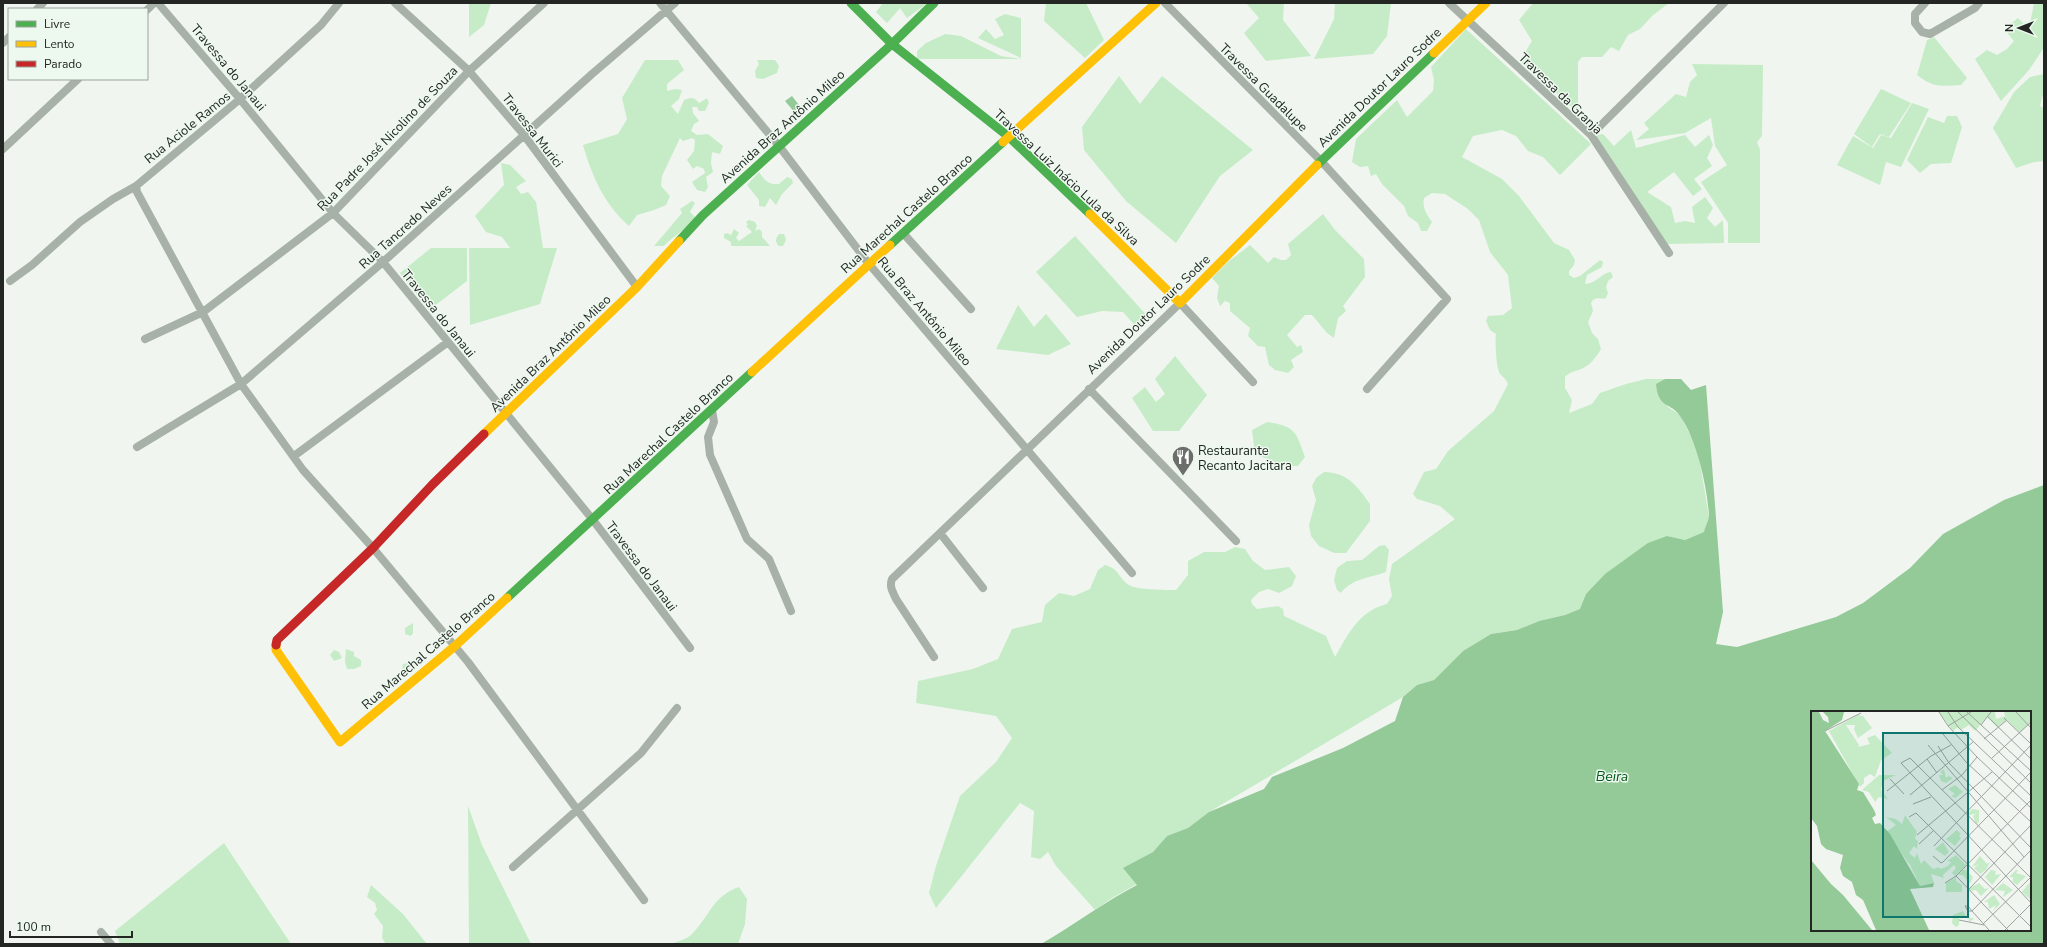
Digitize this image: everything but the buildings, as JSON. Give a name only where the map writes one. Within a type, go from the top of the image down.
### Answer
[{"type":"street","name":"Travessa do Janaui","points":[[158,3],[240,98],[333,213],[383,262],[593,520],[690,648]]},
{"type":"street","name":"Rua Aciole Ramos","points":[[10,281],[80,222],[113,199],[136,186],[240,98],[321,25],[339,3]]},
{"type":"street","name":"Travessa Murici","points":[[395,3],[469,71],[524,136],[637,286]]},
{"type":"street","name":"Rua Padre José Nicolino de Souza","points":[[145,339],[203,312],[333,213],[469,71],[544,3]]},
{"type":"street","name":"Rua Braz Antônio Mileo","points":[[660,3],[779,146],[869,264],[1028,448],[1132,573]]},
{"type":"street","name":"Rua Tancredo Neves","points":[[137,447],[241,384],[383,262],[592,74],[674,3]]},
{"type":"street","name":"Travessa Luiz Inácio Lula da Silva","points":[[851,3],[892,44],[1009,137],[1073,197],[1180,303],[1253,382]]},
{"type":"street","name":"Avenida Braz Antônio Mileo","points":[[340,742],[276,650],[275,643],[373,548],[432,485],[637,286],[688,230],[892,44],[934,3]]},
{"type":"street","name":"Rua Marechal Castelo Branco","points":[[340,742],[455,646],[869,264],[1156,3]]},
{"type":"street","name":"Travessa Guadalupe","points":[[1165,3],[1321,161],[1428,276],[1447,299],[1368,389]]},
{"type":"street","name":"Travessa da Granja","points":[[1448,3],[1591,135],[1669,253]]},
{"type":"street","name":"Avenida Doutor Lauro Sodre","points":[[934,657],[896,599],[890,584],[892,579],[1180,303],[1321,161],[1486,3]]},
{"type":"street","points":[[1591,135],[1724,3]]},
{"type":"street","points":[[1926,3],[1916,12],[1915,23],[1922,32],[1930,34],[1976,8],[1979,3]]},
{"type":"street","points":[[3,149],[77,80]]},
{"type":"street","points":[[136,186],[137,192],[241,384],[304,470],[373,548],[455,646],[578,809],[644,900]]},
{"type":"street","points":[[903,233],[971,309]]},
{"type":"street","points":[[294,456],[448,342]]},
{"type":"street","points":[[1089,389],[1236,541]]},
{"type":"street","points":[[712,410],[714,422],[708,437],[710,456],[746,538],[769,559],[791,611]]},
{"type":"street","points":[[940,533],[983,588]]},
{"type":"street","points":[[512,867],[642,753],[677,708]]},
{"type":"street","points":[[101,932],[111,944]]},
{"type":"shaded area","points":[[469,3],[491,3],[484,25],[469,37]]},
{"type":"shaded area","points":[[883,3],[926,4],[907,18],[900,8],[887,23],[876,12]]},
{"type":"shaded area","points":[[1046,3],[1086,3],[1104,40],[1085,58],[1044,21]]},
{"type":"shaded area","points":[[1246,3],[1284,3],[1283,20],[1311,56],[1266,61],[1244,33],[1259,18]]},
{"type":"shaded area","points":[[1335,3],[1391,3],[1387,36],[1373,54],[1314,59],[1334,19]]},
{"type":"shaded area","points":[[1533,3],[1669,3],[1652,16],[1640,29],[1628,35],[1619,51],[1611,47],[1602,57],[1582,57],[1578,62],[1578,116],[1574,116],[1575,110],[1520,61],[1532,41],[1519,20]]},
{"type":"shaded area","points":[[2034,3],[2044,3],[2043,49],[2029,70],[2001,101],[1975,59],[1987,50],[1997,55],[2007,49],[2014,41],[2004,29],[2018,18],[2029,29]]},
{"type":"shaded area","points":[[1005,14],[1021,18],[1021,58],[978,38],[986,29],[995,39],[1004,35],[995,19]]},
{"type":"shaded area","points":[[1466,29],[1591,144],[1560,175],[1543,157],[1528,151],[1516,136],[1502,130],[1473,136],[1462,157],[1502,179],[1519,196],[1554,243],[1569,250],[1575,260],[1574,265],[1569,271],[1569,275],[1574,278],[1580,276],[1600,260],[1603,262],[1602,267],[1587,275],[1585,284],[1589,284],[1604,274],[1611,272],[1613,277],[1608,281],[1606,287],[1608,293],[1606,298],[1596,298],[1591,303],[1593,311],[1588,322],[1592,333],[1598,339],[1601,349],[1587,366],[1565,377],[1565,388],[1572,400],[1569,413],[1592,404],[1600,393],[1646,379],[1665,379],[1656,385],[1668,407],[1680,415],[1698,451],[1709,517],[1704,532],[1685,540],[1667,536],[1586,594],[1581,609],[1565,615],[1539,621],[1517,630],[1491,634],[1463,651],[1434,680],[1417,685],[1403,697],[1209,812],[1188,828],[1167,836],[1153,852],[1124,868],[1137,884],[1112,898],[1095,910],[1056,866],[1048,852],[1040,859],[1031,857],[1034,811],[1020,803],[936,908],[929,893],[936,866],[960,796],[996,762],[1012,738],[996,716],[916,703],[918,681],[973,669],[998,659],[1012,629],[1042,622],[1045,605],[1059,593],[1074,596],[1090,589],[1098,570],[1105,565],[1114,569],[1125,582],[1133,587],[1176,590],[1188,575],[1188,561],[1204,552],[1225,552],[1235,547],[1245,549],[1253,561],[1265,570],[1289,567],[1296,576],[1292,586],[1279,593],[1268,589],[1259,592],[1251,600],[1252,604],[1257,609],[1278,606],[1283,609],[1284,616],[1326,636],[1335,657],[1355,624],[1377,607],[1387,604],[1392,596],[1389,579],[1392,564],[1455,519],[1440,506],[1417,499],[1413,494],[1424,472],[1436,469],[1448,451],[1494,411],[1508,384],[1499,371],[1496,354],[1496,334],[1490,330],[1486,321],[1488,316],[1503,315],[1512,308],[1508,275],[1490,252],[1479,220],[1468,209],[1445,194],[1432,193],[1424,198],[1424,204],[1425,210],[1432,222],[1427,231],[1421,231],[1418,223],[1408,216],[1404,206],[1382,184],[1376,174],[1371,176],[1368,166],[1360,167],[1352,162],[1356,139],[1397,100],[1407,117],[1433,91],[1434,80],[1431,67]]},
{"type":"shaded area","points":[[945,34],[961,36],[1001,56],[1021,59],[917,59],[917,51],[926,43]]},
{"type":"shaded area","points":[[1934,37],[1967,78],[1961,85],[1948,86],[1933,84],[1917,75],[1927,40]]},
{"type":"shaded area","points":[[645,60],[678,60],[684,70],[667,84],[667,91],[675,89],[682,90],[679,99],[671,106],[678,114],[684,100],[693,98],[699,103],[707,98],[709,103],[705,111],[699,111],[697,107],[692,107],[693,113],[699,121],[694,124],[691,131],[697,135],[708,134],[723,146],[720,154],[712,152],[711,163],[713,172],[706,177],[708,187],[705,192],[697,190],[692,182],[705,173],[704,169],[697,166],[693,169],[687,160],[694,151],[695,140],[692,138],[683,141],[680,138],[662,176],[661,186],[670,196],[666,205],[637,215],[629,226],[620,217],[600,189],[590,168],[583,145],[618,134],[627,119],[622,98]]},
{"type":"shaded area","points":[[757,60],[775,60],[779,66],[777,73],[763,79],[756,78],[755,71],[759,64]]},
{"type":"shaded area","points":[[1692,64],[1763,65],[1762,136],[1757,142],[1760,150],[1760,243],[1728,243],[1728,223],[1701,182],[1727,165],[1715,146],[1711,118],[1685,133],[1636,140],[1649,129],[1644,123],[1676,94],[1686,97],[1690,82],[1697,75]]},
{"type":"shaded area","points":[[2044,74],[2044,91],[2040,106],[2044,108],[2044,161],[2034,162],[2016,168],[1993,128],[2014,92],[2030,77]]},
{"type":"shaded area","points":[[1119,76],[1140,104],[1162,76],[1253,150],[1220,176],[1176,243],[1126,201],[1084,150],[1082,127]]},
{"type":"shaded area","points":[[1881,89],[1911,103],[1889,137],[1880,134],[1872,147],[1854,134]]},
{"type":"shaded area","points":[[1912,103],[1929,109],[1901,167],[1886,162],[1880,185],[1837,165],[1853,136],[1873,148],[1881,135],[1891,138]]},
{"type":"shaded area","points":[[1947,116],[1957,116],[1962,127],[1951,163],[1931,164],[1920,173],[1907,160],[1928,117],[1944,123]]},
{"type":"shaded area","points":[[1631,130],[1636,148],[1685,135],[1695,147],[1709,135],[1713,145],[1707,158],[1712,166],[1694,179],[1702,189],[1693,196],[1674,172],[1647,192],[1671,207],[1675,223],[1685,221],[1695,223],[1692,207],[1705,197],[1713,208],[1707,218],[1715,227],[1723,220],[1724,243],[1667,244],[1596,135],[1603,134],[1614,146]]},
{"type":"shaded area","points":[[501,163],[510,165],[526,181],[516,187],[521,194],[528,192],[536,202],[543,248],[557,248],[540,304],[470,325],[469,248],[510,248],[502,237],[486,232],[475,216],[504,185]]},
{"type":"shaded area","points":[[759,172],[765,180],[772,184],[779,184],[787,177],[792,179],[793,183],[782,194],[776,205],[770,198],[765,207],[759,206],[759,200],[747,185]]},
{"type":"shaded area","points":[[692,201],[695,203],[690,212],[695,217],[692,222],[664,246],[654,246],[682,213],[680,209]]},
{"type":"shaded area","points":[[1323,214],[1335,230],[1364,259],[1365,277],[1343,306],[1346,311],[1338,318],[1334,338],[1327,333],[1312,315],[1305,315],[1287,335],[1297,347],[1301,345],[1303,352],[1291,360],[1294,367],[1288,373],[1275,370],[1269,365],[1265,347],[1258,346],[1248,336],[1250,328],[1230,311],[1230,303],[1225,301],[1220,306],[1217,298],[1219,286],[1212,278],[1228,262],[1250,245],[1268,263],[1274,257],[1281,260],[1286,260],[1291,255],[1288,244]]},
{"type":"shaded area","points":[[749,220],[755,222],[757,226],[755,231],[759,229],[762,232],[762,237],[770,246],[731,246],[731,242],[724,238],[724,234],[727,233],[731,235],[734,229],[739,233],[736,238],[739,241],[752,232],[746,226],[748,225],[746,222]]},
{"type":"shaded area","points":[[779,234],[784,234],[786,240],[783,246],[779,246],[776,242]]},
{"type":"shaded area","points":[[1075,236],[1150,319],[1138,329],[1123,312],[1102,311],[1077,317],[1036,272]]},
{"type":"shaded area","points":[[431,248],[467,248],[467,281],[429,310],[400,273]]},
{"type":"shaded area","points":[[1018,305],[1034,327],[1046,314],[1071,344],[1048,355],[996,349]]},
{"type":"shaded area","points":[[1175,356],[1207,395],[1179,431],[1153,431],[1132,398],[1145,387],[1156,402],[1165,394],[1155,379]]},
{"type":"shaded area","points":[[1267,422],[1289,428],[1297,436],[1305,457],[1298,466],[1285,466],[1255,454],[1252,430]]},
{"type":"shaded area","points":[[1324,472],[1339,474],[1351,481],[1361,491],[1370,504],[1370,521],[1346,553],[1334,553],[1319,546],[1311,536],[1309,525],[1316,500],[1312,486],[1316,478]]},
{"type":"shaded area","points":[[1385,545],[1389,550],[1386,572],[1356,581],[1345,588],[1341,593],[1337,590],[1334,580],[1337,568],[1347,561],[1362,560],[1379,546]]},
{"type":"shaded area","points":[[413,623],[413,633],[411,636],[405,634],[405,628]]},
{"type":"shaded area","points":[[346,649],[354,652],[354,656],[361,660],[361,666],[354,669],[347,669],[345,662]]},
{"type":"shaded area","points":[[334,650],[339,652],[342,658],[334,661],[330,655]]},
{"type":"shaded area","points":[[408,663],[408,674],[401,675],[403,664]]},
{"type":"shaded area","points":[[468,806],[482,845],[531,944],[469,944]]},
{"type":"shaded area","points":[[224,843],[291,944],[120,944],[115,931]]},
{"type":"shaded area","points":[[371,885],[403,914],[427,944],[386,944],[382,938],[383,926],[374,914],[377,910],[375,903],[367,897]]},
{"type":"shaded area","points":[[739,887],[747,899],[745,924],[738,944],[670,944],[685,939],[691,935],[723,895]]},
{"type":"water","points":[[792,96],[802,109],[796,114],[785,101]]},
{"type":"water","name":"Beira","points":[[1665,379],[1681,379],[1691,390],[1706,385],[1723,612],[1716,644],[1737,647],[1836,617],[1863,603],[1910,568],[1943,534],[2004,500],[2044,485],[2044,944],[1041,944],[1137,885],[1123,868],[1153,852],[1167,836],[1188,828],[1209,812],[1264,789],[1272,777],[1343,748],[1395,721],[1403,697],[1417,685],[1434,680],[1463,651],[1491,634],[1517,630],[1539,621],[1565,615],[1580,609],[1586,594],[1605,574],[1648,543],[1667,536],[1685,540],[1704,532],[1709,515],[1706,491],[1696,450],[1680,416],[1659,398],[1656,384]]},
{"type":"traffic: fast","points":[[851,3],[892,44],[1009,137],[1090,214]]},
{"type":"traffic: fast","points":[[679,241],[703,215],[892,44],[934,3]]},
{"type":"traffic: fast","points":[[1317,165],[1434,53]]},
{"type":"traffic: fast","points":[[890,245],[1003,142]]},
{"type":"traffic: fast","points":[[507,598],[752,372]]},
{"type":"traffic: slow","points":[[1003,142],[1156,3]]},
{"type":"traffic: slow","points":[[1434,53],[1486,3]]},
{"type":"traffic: slow","points":[[1090,214],[1180,303],[1317,165]]},
{"type":"traffic: slow","points":[[484,434],[637,287],[679,241]]},
{"type":"traffic: slow","points":[[752,372],[890,245]]},
{"type":"traffic: slow","points":[[276,645],[276,650],[340,742],[455,646],[507,598]]},
{"type":"traffic: jam","points":[[276,645],[277,640],[373,548],[432,485],[484,434]]},
{"type":"place","name":"Restaurante Recanto Jacitara","points":[[1183,476]]}]
